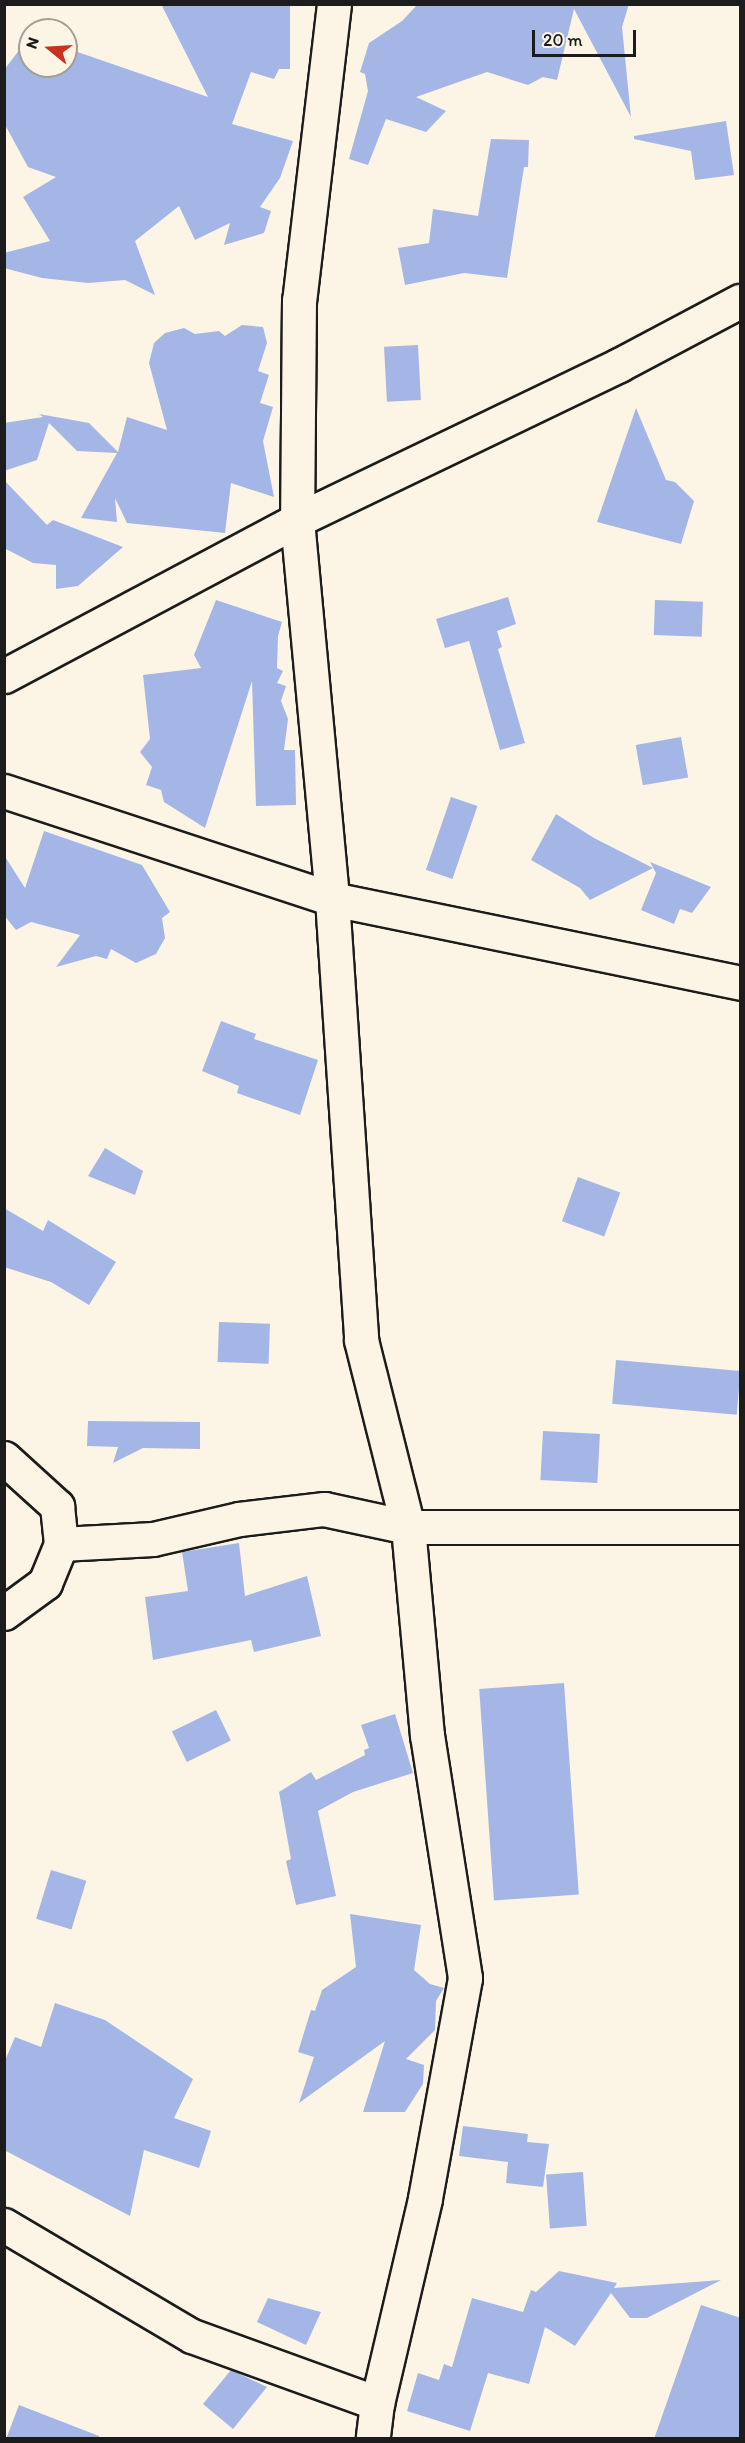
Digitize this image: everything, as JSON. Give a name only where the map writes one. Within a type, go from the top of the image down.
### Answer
[{"type":"street","points":[[334,4],[299,300],[297,520],[332,899],[361,1340],[408,1527],[427,1735],[465,1978],[425,2199],[377,2403],[373,2439]]},
{"type":"street","points":[[4,676],[297,520],[619,365],[741,301]]},
{"type":"street","points":[[4,790],[332,899],[741,983]]},
{"type":"street","points":[[4,1458],[30,1478],[57,1506],[61,1544],[45,1583],[4,1613]]},
{"type":"street","points":[[61,1544],[153,1539],[239,1519],[324,1509],[408,1527],[741,1527]]},
{"type":"street","points":[[4,2225],[192,2336],[377,2403]]},
{"type":"building","points":[[161,4],[290,4],[290,69],[279,69],[274,79],[251,72],[232,124],[293,141],[280,178],[260,207],[271,211],[264,233],[224,245],[230,223],[195,240],[179,206],[135,241],[155,295],[125,280],[88,283],[42,278],[4,268],[4,253],[50,241],[23,197],[56,177],[28,167],[4,123],[4,70],[18,52],[18,78],[78,78],[78,52],[208,97]]},
{"type":"building","points":[[418,4],[629,4],[622,27],[631,117],[574,9],[557,80],[543,77],[528,85],[487,72],[416,97],[446,111],[426,132],[386,119],[368,165],[349,159],[368,91],[365,74],[360,72],[369,43],[402,21]]},
{"type":"building","points":[[726,121],[734,175],[695,180],[691,151],[634,139],[634,136]]},
{"type":"building","points":[[491,139],[529,140],[528,167],[524,167],[507,278],[464,273],[405,285],[398,248],[429,243],[433,209],[478,216]]},
{"type":"building","points":[[242,325],[263,327],[267,343],[258,371],[269,375],[260,403],[273,407],[263,441],[274,497],[231,483],[225,533],[127,523],[115,498],[117,522],[81,518],[117,453],[77,451],[49,423],[37,460],[4,471],[4,423],[43,417],[39,414],[89,423],[118,452],[127,417],[167,430],[149,363],[154,343],[165,333],[184,328],[195,334],[219,331],[225,336]]},
{"type":"building","points":[[418,345],[421,400],[387,402],[384,347]]},
{"type":"building","points":[[636,408],[666,480],[675,482],[694,501],[681,544],[597,522]]},
{"type":"building","points":[[4,480],[47,525],[53,520],[123,547],[78,586],[56,589],[56,565],[33,563],[4,548]]},
{"type":"building","points":[[508,597],[516,624],[497,631],[502,647],[498,649],[525,743],[500,750],[469,641],[445,648],[436,619]]},
{"type":"building","points":[[216,600],[282,622],[278,636],[277,668],[283,671],[277,683],[286,686],[281,701],[288,719],[284,750],[295,750],[296,805],[256,806],[252,681],[205,828],[164,802],[161,790],[146,785],[152,767],[140,752],[150,739],[143,675],[201,668],[194,655]]},
{"type":"building","points":[[655,600],[703,602],[702,637],[654,635]]},
{"type":"building","points":[[681,737],[688,777],[643,785],[636,745]]},
{"type":"building","points":[[451,797],[477,806],[452,879],[426,870]]},
{"type":"building","points":[[556,814],[594,838],[653,868],[590,900],[580,888],[531,860]]},
{"type":"building","points":[[44,831],[142,865],[170,912],[162,918],[165,938],[156,954],[136,963],[111,949],[107,959],[96,956],[56,967],[80,935],[31,922],[16,930],[4,915],[4,855],[25,888]]},
{"type":"building","points":[[650,862],[711,887],[692,913],[680,909],[674,924],[641,910],[656,873]]},
{"type":"building","points":[[221,1021],[256,1034],[254,1039],[318,1060],[300,1115],[237,1093],[239,1086],[202,1071]]},
{"type":"building","points":[[105,1148],[143,1171],[135,1195],[88,1176]]},
{"type":"building","points":[[578,1177],[620,1192],[604,1237],[562,1221]]},
{"type":"building","points":[[4,1208],[43,1231],[48,1220],[116,1262],[89,1305],[51,1282],[4,1267]]},
{"type":"building","points":[[219,1322],[270,1324],[269,1364],[218,1362]]},
{"type":"building","points":[[616,1360],[740,1371],[737,1415],[612,1404]]},
{"type":"building","points":[[88,1421],[200,1422],[200,1449],[143,1448],[113,1463],[118,1447],[87,1446]]},
{"type":"building","points":[[543,1431],[600,1434],[597,1483],[540,1480]]},
{"type":"building","points":[[239,1543],[245,1596],[307,1576],[321,1636],[254,1652],[251,1640],[153,1660],[145,1597],[188,1591],[182,1552]]},
{"type":"building","points":[[564,1683],[579,1894],[494,1900],[479,1689]]},
{"type":"building","points":[[216,1710],[231,1741],[187,1762],[172,1731]]},
{"type":"building","points":[[395,1714],[413,1773],[353,1792],[318,1811],[336,1896],[296,1905],[286,1861],[291,1859],[279,1792],[311,1772],[316,1780],[365,1755],[364,1750],[369,1748],[361,1725]]},
{"type":"building","points":[[51,1870],[86,1881],[71,1930],[36,1919]]},
{"type":"building","points":[[350,1914],[421,1925],[414,1970],[430,1984],[444,1988],[436,2001],[435,2030],[406,2059],[424,2065],[423,2084],[405,2112],[363,2112],[385,2041],[299,2103],[314,2057],[298,2052],[311,2010],[315,2011],[322,1990],[356,1967]]},
{"type":"building","points":[[55,2003],[105,2020],[193,2079],[174,2118],[211,2131],[199,2168],[144,2150],[130,2216],[4,2150],[4,2063],[15,2037],[41,2047]]},
{"type":"building","points":[[463,2126],[528,2134],[527,2142],[549,2144],[543,2187],[506,2183],[508,2162],[459,2156]]},
{"type":"building","points":[[583,2172],[587,2226],[550,2228],[546,2175]]},
{"type":"building","points":[[559,2271],[617,2283],[614,2288],[721,2280],[647,2318],[630,2318],[611,2293],[575,2346],[545,2327],[529,2384],[488,2373],[470,2431],[407,2411],[418,2373],[439,2380],[444,2364],[452,2367],[472,2298],[523,2312],[531,2290],[536,2292]]},
{"type":"building","points":[[268,2298],[321,2312],[306,2345],[257,2322]]},
{"type":"building","points":[[701,2305],[741,2318],[741,2439],[654,2439]]},
{"type":"building","points":[[231,2370],[267,2387],[233,2429],[203,2404]]},
{"type":"building","points":[[19,2405],[99,2436],[99,2439],[6,2439]]}]
